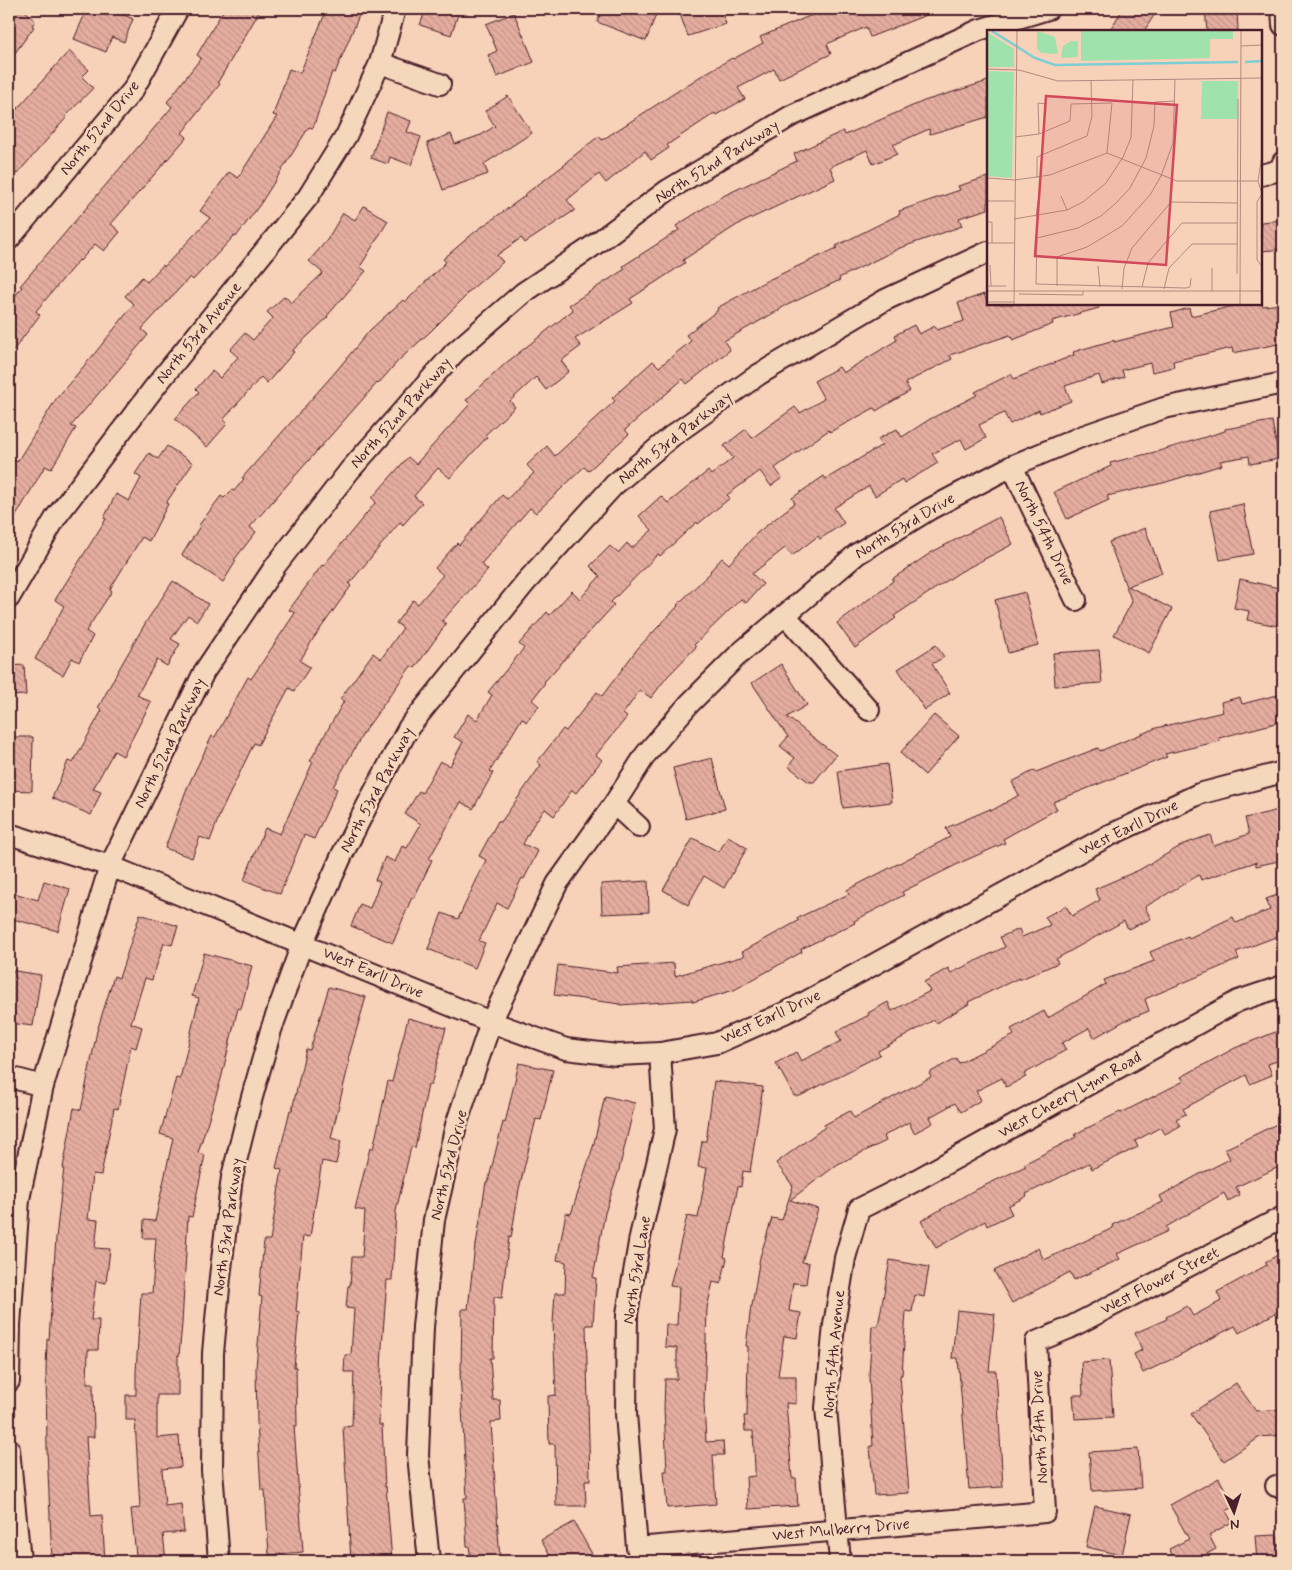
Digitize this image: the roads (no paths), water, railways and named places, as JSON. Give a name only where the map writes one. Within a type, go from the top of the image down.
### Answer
[{"type":"street","name":"North 52nd Drive","points":[[9,239],[133,90],[178,9]]},
{"type":"street","name":"North 53rd Avenue","points":[[9,598],[56,517],[154,388],[308,197],[346,136],[380,63],[395,9]]},
{"type":"street","name":"North 52nd Parkway","points":[[9,1381],[10,1325],[19,1199],[44,1086],[110,866],[204,672],[276,566],[350,470],[455,352],[523,293],[590,248],[668,190],[791,116],[979,30],[1048,9]]},
{"type":"street","points":[[1282,9],[1283,25]]},
{"type":"street","points":[[380,63],[440,84]]},
{"type":"street","name":"North 53rd Parkway","points":[[219,1561],[212,1470],[213,1353],[232,1177],[271,1030],[302,944],[355,830],[409,727],[525,583],[614,485],[672,436],[758,375],[885,300],[987,252]]},
{"type":"street","name":"North 53rd Drive","points":[[429,1561],[418,1455],[423,1327],[434,1220],[456,1125],[491,1022],[557,884],[614,804],[646,754],[689,704],[740,654],[785,615],[856,554],[930,509],[1012,466],[1083,436],[1164,408],[1283,383]]},
{"type":"street","name":"North 54th Drive","points":[[1012,466],[1076,600]]},
{"type":"street","points":[[785,615],[869,710]]},
{"type":"street","name":"West Earll Drive","points":[[9,834],[110,866],[491,1022],[566,1049],[617,1055],[660,1053],[717,1043],[791,1010],[1108,836],[1199,794],[1283,772]]},
{"type":"street","points":[[614,804],[639,827]]},
{"type":"street","name":"West Cheery Lynn Road","points":[[859,1209],[911,1183],[1238,1001],[1283,986]]},
{"type":"street","name":"North 53rd Lane","points":[[637,1548],[626,1414],[627,1314],[640,1237],[665,1129],[660,1053]]},
{"type":"street","points":[[9,1077],[44,1086]]},
{"type":"street","name":"North 54th Avenue","points":[[840,1561],[826,1408],[834,1325],[845,1258],[859,1209]]},
{"type":"street","name":"West Flower Street","points":[[1036,1342],[1067,1329],[1283,1217]]},
{"type":"street","name":"North 54th Drive","points":[[1036,1342],[1045,1512]]},
{"type":"street","points":[[9,1449],[20,1561]]},
{"type":"street","name":"West Mulberry Drive","points":[[637,1548],[1045,1512]]}]
